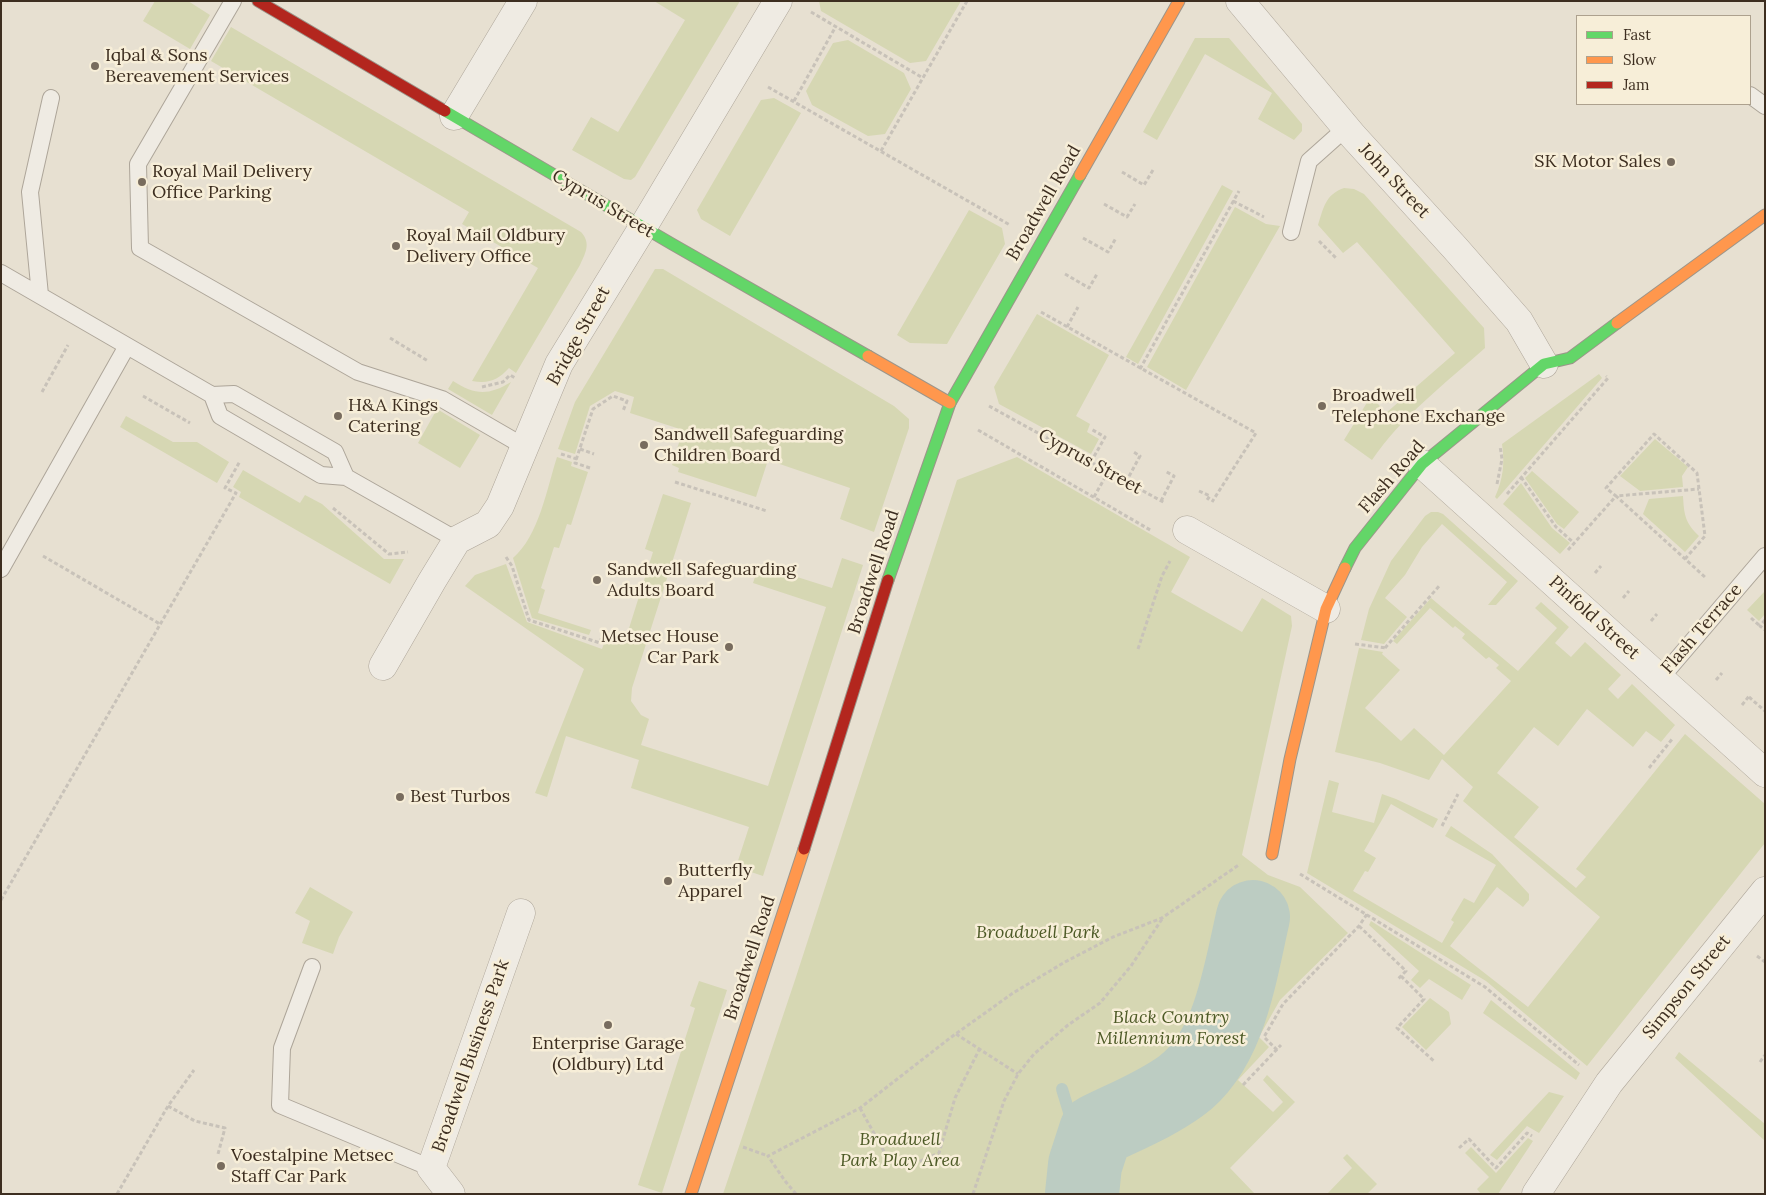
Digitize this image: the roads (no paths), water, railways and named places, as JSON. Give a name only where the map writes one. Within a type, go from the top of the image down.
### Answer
[{"type":"street","name":"Cyprus Street","points":[[258,1],[643,227],[950,403]]},
{"type":"street","points":[[454,116],[523,1]]},
{"type":"street","name":"Bridge Street","points":[[457,540],[488,524],[500,506],[559,364],[778,1]]},
{"type":"street","name":"Broadwell Road","points":[[691,1194],[813,821],[896,556],[950,403],[1180,1]]},
{"type":"street","name":"John Street","points":[[1240,1],[1346,128],[1519,322],[1544,364]]},
{"type":"street","name":"Flash Road","points":[[1272,854],[1290,759],[1326,609],[1355,548],[1422,464],[1544,364],[1570,358],[1765,216]]},
{"type":"street","name":"Pinfold Street","points":[[1422,464],[1765,773]]},
{"type":"street","points":[[1186,532],[1326,609]]},
{"type":"street","points":[[383,666],[457,540]]},
{"type":"street","name":"Simpson Street","points":[[1536,1194],[1609,1083],[1765,891]]},
{"type":"street","name":"Broadwell Business Park","points":[[451,1194],[431,1168],[521,913]]},
{"type":"lane","points":[[233,1],[138,164],[140,248],[358,372],[442,399],[525,447]]},
{"type":"lane","points":[[1751,96],[1765,106]]},
{"type":"lane","points":[[40,295],[30,192],[51,98]]},
{"type":"lane","points":[[1291,232],[1309,161],[1346,128]]},
{"type":"lane","points":[[1,273],[212,395],[234,394],[335,452],[346,477]]},
{"type":"lane","points":[[1,568],[127,346]]},
{"type":"lane","points":[[212,395],[220,416],[321,475],[346,477],[457,540]]},
{"type":"lane","name":"Flash Terrace","points":[[1660,679],[1765,556]]},
{"type":"lane","points":[[312,967],[282,1048],[280,1105],[431,1168]]},
{"type":"waterway","points":[[1082,1194],[1085,1165],[1096,1131],[1171,1093],[1198,1071],[1211,1052],[1222,1031],[1230,1009],[1253,917]]},
{"type":"waterway","points":[[1062,1089],[1085,1165]]},
{"type":"place","name":"Iqbal & Sons Bereavement Services","points":[[95,66]]},
{"type":"place","name":"SK Motor Sales","points":[[1671,162]]},
{"type":"place","name":"Royal Mail Delivery Office Parking","points":[[142,182]]},
{"type":"place","name":"Royal Mail Oldbury Delivery Office","points":[[396,246]]},
{"type":"place","name":"Broadwell Telephone Exchange","points":[[1322,406]]},
{"type":"place","name":"H&A Kings Catering","points":[[338,416]]},
{"type":"place","name":"Sandwell Safeguarding Children Board","points":[[644,445]]},
{"type":"place","name":"Sandwell Safeguarding Adults Board","points":[[597,580]]},
{"type":"place","name":"Metsec House Car Park","points":[[729,647]]},
{"type":"place","name":"Best Turbos","points":[[400,797]]},
{"type":"place","name":"Butterfly Apparel","points":[[668,881]]},
{"type":"place","name":"Enterprise Garage (Oldbury) Ltd","points":[[608,1025]]},
{"type":"place","name":"Voestalpine Metsec Staff Car Park","points":[[221,1166]]},
{"type":"park label","name":"Broadwell Park","points":[[1038,933]]},
{"type":"park label","name":"Black Country Millennium Forest","points":[[1171,1028]]},
{"type":"park label","name":"Broadwell Park Play Area","points":[[900,1150]]}]
